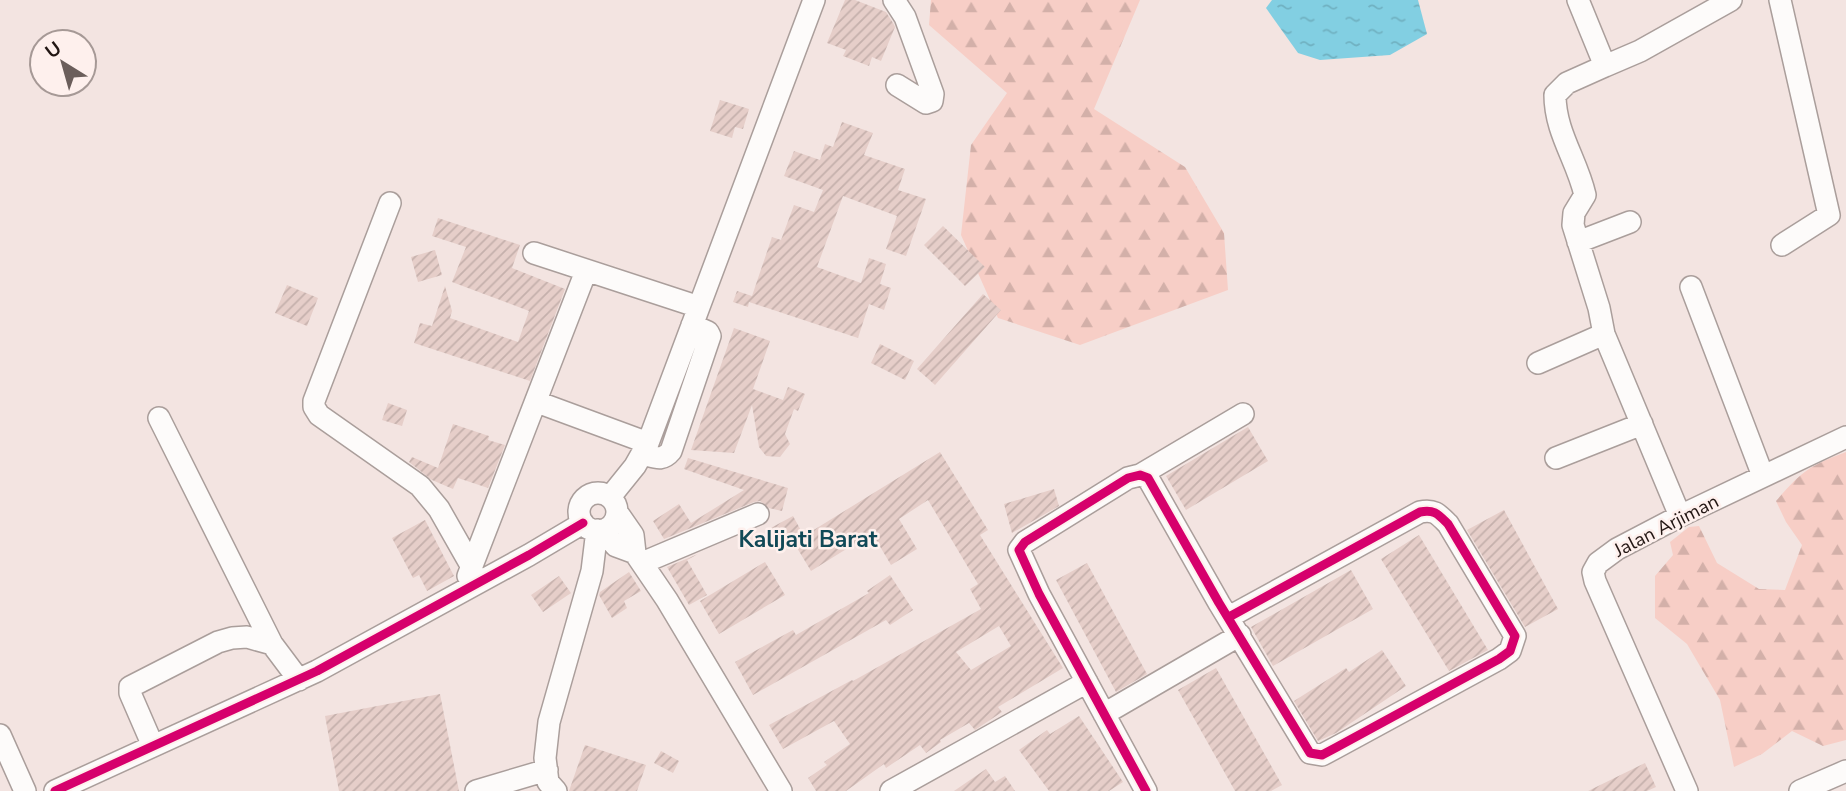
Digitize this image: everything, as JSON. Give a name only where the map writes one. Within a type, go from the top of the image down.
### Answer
[{"type":"street","points":[[696,316],[814,0]]},
{"type":"street","points":[[894,0],[905,17],[933,94],[932,100],[926,103],[897,85]]},
{"type":"street","points":[[1578,0],[1605,66]]},
{"type":"street","points":[[1680,516],[1604,334],[1599,307],[1572,218],[1585,195],[1562,137],[1555,110],[1555,95],[1567,83],[1640,51],[1731,0]]},
{"type":"street","points":[[1780,0],[1838,211],[1783,245]]},
{"type":"street","points":[[390,203],[314,407],[319,415],[420,485],[439,509],[472,567]]},
{"type":"street","points":[[1578,242],[1630,222]]},
{"type":"street","points":[[534,253],[696,316],[710,336],[671,451],[661,459],[645,448],[537,402]]},
{"type":"street","points":[[461,593],[586,271]]},
{"type":"street","points":[[1691,287],[1763,477]]},
{"type":"street","points":[[1538,363],[1604,334]]},
{"type":"street","points":[[1146,791],[1039,594],[1019,550],[1034,536],[1129,478],[1140,475],[1243,414]]},
{"type":"street","points":[[159,418],[272,644],[299,680]]},
{"type":"street","points":[[1556,458],[1642,424]]},
{"type":"street","name":"Jalan Arjiman","points":[[1687,791],[1593,572],[1604,557],[1680,516],[1846,437]]},
{"type":"street","points":[[55,791],[299,680],[461,593],[594,528],[611,526],[614,504],[645,448]]},
{"type":"street","points":[[1104,714],[1235,626],[1420,512],[1430,510],[1448,524],[1515,636],[1510,651],[1499,659],[1322,754],[1310,753],[1303,744],[1235,626],[1148,478],[1140,475]]},
{"type":"street","points":[[758,514],[638,558],[616,546],[594,528],[579,510],[586,498],[598,493],[614,504],[633,535],[638,558],[667,600],[781,791]]},
{"type":"street","points":[[476,791],[551,784],[545,758],[549,722],[592,571],[594,528]]},
{"type":"street","points":[[153,746],[130,692],[132,685],[232,638],[247,637],[272,644]]},
{"type":"street","points":[[891,791],[1087,682]]},
{"type":"street","points":[[0,735],[25,791]]},
{"type":"street","points":[[1800,791],[1846,771]]},
{"type":"green space","points":[[931,0],[1140,0],[1094,109],[1185,167],[1224,233],[1228,290],[1080,345],[998,318],[961,235],[971,145],[1007,93],[929,25]]},
{"type":"green space","points":[[1846,452],[1846,740],[1823,746],[1792,731],[1762,754],[1734,767],[1720,700],[1687,644],[1655,618],[1655,576],[1673,555],[1670,542],[1689,527],[1699,526],[1717,563],[1759,589],[1785,590],[1802,545],[1776,501],[1807,471]]},
{"type":"water","points":[[1272,0],[1418,0],[1427,34],[1390,55],[1320,60],[1298,53],[1266,8]]},
{"type":"building","points":[[845,0],[855,0],[886,12],[893,23],[895,27],[881,61],[872,57],[869,66],[843,56],[846,50],[827,43]]},
{"type":"building","points":[[720,100],[749,109],[743,129],[735,127],[732,138],[710,131]]},
{"type":"building","points":[[842,122],[873,133],[864,155],[905,169],[898,190],[926,199],[906,256],[886,249],[897,216],[843,196],[817,267],[861,283],[869,258],[886,264],[880,284],[891,288],[884,310],[869,304],[858,338],[749,302],[748,307],[733,302],[737,291],[752,296],[772,237],[781,240],[794,205],[814,212],[823,190],[784,176],[794,151],[820,160],[825,144],[833,147]]},
{"type":"building","points":[[438,218],[520,245],[512,268],[565,289],[530,381],[414,343],[420,323],[432,326],[445,286],[452,311],[450,318],[518,342],[529,311],[452,282],[466,247],[432,236]]},
{"type":"building","points":[[943,226],[985,267],[965,286],[924,245]]},
{"type":"building","points":[[435,250],[442,275],[418,282],[411,257]]},
{"type":"building","points":[[287,285],[318,298],[307,326],[275,313]]},
{"type":"building","points":[[983,294],[1001,310],[935,385],[917,369]]},
{"type":"building","points":[[734,328],[770,341],[753,389],[783,400],[788,387],[805,394],[798,411],[794,409],[785,434],[790,444],[780,457],[766,456],[759,447],[752,405],[734,453],[691,450]]},
{"type":"building","points":[[880,344],[914,361],[905,380],[871,363]]},
{"type":"building","points":[[388,403],[407,410],[402,426],[382,420]]},
{"type":"building","points":[[453,424],[489,436],[488,440],[505,445],[488,488],[458,478],[453,489],[432,480],[409,462],[412,457],[438,468]]},
{"type":"building","points":[[1248,427],[1268,461],[1186,510],[1166,476]]},
{"type":"building","points":[[940,452],[988,530],[980,535],[1063,668],[998,707],[1002,712],[975,730],[969,723],[940,740],[941,742],[926,753],[920,745],[886,768],[884,764],[846,791],[816,791],[808,778],[827,765],[824,762],[850,744],[834,721],[783,749],[769,725],[981,609],[970,589],[978,584],[928,500],[899,519],[917,549],[891,565],[872,533],[811,571],[791,538],[775,546],[767,530],[793,516],[804,536]],"holes":[[[999,626],[1011,646],[971,670],[956,652]]]},
{"type":"building","points":[[688,458],[788,488],[782,511],[769,508],[760,501],[754,502],[664,539],[653,521],[679,504],[691,523],[744,490],[684,469]]},
{"type":"building","points":[[1054,489],[1059,506],[1012,533],[1004,504]]},
{"type":"building","points":[[1504,510],[1558,609],[1525,627],[1467,530]]},
{"type":"building","points":[[425,520],[454,576],[427,591],[419,575],[413,578],[392,538]]},
{"type":"building","points":[[1419,535],[1488,650],[1449,671],[1381,559]]},
{"type":"building","points":[[698,554],[687,560],[707,595],[689,605],[667,567]]},
{"type":"building","points":[[765,562],[785,595],[719,634],[700,601]]},
{"type":"building","points":[[1087,563],[1147,674],[1116,692],[1056,580]]},
{"type":"building","points":[[1351,570],[1373,609],[1273,666],[1251,627]]},
{"type":"building","points":[[629,572],[641,591],[624,601],[627,608],[612,618],[599,595],[600,592]]},
{"type":"building","points":[[890,575],[913,610],[890,625],[886,620],[753,695],[735,662],[793,630],[796,635],[869,593],[867,591]]},
{"type":"building","points":[[559,576],[571,593],[543,612],[531,595]]},
{"type":"building","points":[[1382,650],[1406,686],[1336,733],[1318,741],[1294,701],[1346,668],[1349,672]]},
{"type":"building","points":[[1216,668],[1282,785],[1271,791],[1235,791],[1178,690]]},
{"type":"building","points":[[440,694],[459,791],[339,791],[325,716]]},
{"type":"building","points":[[1079,716],[1123,782],[1109,791],[1049,791],[1019,750],[1047,730],[1050,734]]},
{"type":"building","points":[[585,745],[646,765],[637,791],[569,791]]},
{"type":"building","points":[[661,751],[679,761],[673,773],[654,763]]},
{"type":"building","points":[[1645,763],[1656,787],[1647,791],[1588,791]]},
{"type":"building","points":[[986,769],[995,782],[1005,776],[1015,791],[954,791]]},
{"type":"cycle path","points":[[1146,791],[1039,594],[1019,550],[1025,542],[1128,478],[1140,475],[1148,478],[1219,603],[1310,753],[1322,755],[1499,659],[1510,651],[1515,636],[1448,524],[1429,511],[1420,512],[1229,617]]},
{"type":"cycle path","points":[[55,791],[317,671],[583,523]]},
{"type":"district","name":"Kalijati Barat","points":[[808,539]]}]
